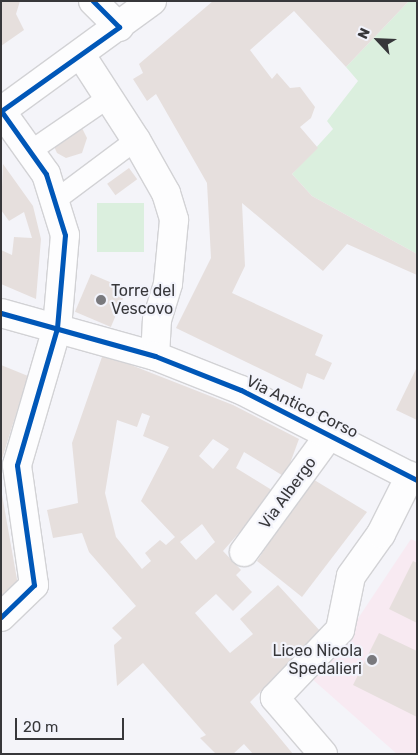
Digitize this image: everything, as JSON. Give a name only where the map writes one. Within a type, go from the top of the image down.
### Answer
[{"type":"street","points":[[93,1],[119,27]]},
{"type":"street","points":[[1,617],[34,585],[17,465],[57,328],[65,235],[57,199],[32,150],[1,111],[81,55],[152,1]]},
{"type":"street","points":[[81,55],[111,96],[166,193],[174,220],[168,284],[156,319],[155,356]]},
{"type":"street","name":"Via Antico Corso","points":[[1,313],[155,356],[241,390],[413,478]]},
{"type":"street","name":"Via Albergo","points":[[244,552],[330,434]]},
{"type":"street","points":[[323,754],[275,698],[340,630],[351,576],[381,534],[413,478]]},
{"type":"lane","points":[[32,150],[111,96]]},
{"type":"lane","points":[[57,199],[136,140]]},
{"type":"shaded area","name":"Liceo Nicola Spedalieri","points":[[411,539],[417,542],[417,754],[397,754],[311,678],[343,641]]},
{"type":"green space","points":[[409,1],[417,1],[417,254],[312,196],[292,174],[333,129],[327,121],[358,81],[346,67]]},
{"type":"green space","points":[[97,203],[144,203],[144,252],[97,252]]},
{"type":"building","points":[[1,1],[20,1],[16,14],[24,30],[1,46]]},
{"type":"building","points":[[213,1],[409,1],[346,67],[294,11],[250,50],[272,79],[277,73],[290,88],[300,87],[315,107],[311,118],[300,127],[318,148],[292,174],[312,196],[417,254],[417,275],[347,244],[323,271],[242,203],[245,266],[232,293],[323,335],[315,355],[332,363],[324,380],[307,373],[302,389],[176,328],[211,258],[207,183],[156,94],[147,101],[133,79],[143,73],[139,64]]},
{"type":"building","points":[[82,128],[87,138],[82,153],[66,158],[57,153],[52,142]]},
{"type":"building","points":[[3,164],[33,206],[41,239],[36,299],[1,284],[1,250],[12,255],[14,237],[32,238],[24,212],[9,221],[1,210]]},
{"type":"building","points":[[129,168],[137,179],[115,195],[107,184]]},
{"type":"building","name":"Torre del Vescovo","points":[[91,274],[127,289],[111,327],[75,312]]},
{"type":"building","points":[[103,354],[233,405],[299,439],[285,477],[244,452],[236,468],[275,492],[223,551],[241,570],[236,575],[252,592],[233,611],[216,594],[195,613],[230,653],[253,634],[240,619],[278,585],[321,632],[250,702],[293,754],[253,754],[244,744],[233,754],[216,754],[200,738],[206,735],[143,663],[117,686],[114,645],[122,638],[112,628],[136,606],[89,552],[82,533],[53,538],[47,510],[78,503],[72,443]],"holes":[[[142,413],[150,416],[143,436],[169,447],[141,501],[175,537],[166,545],[160,540],[145,553],[151,561],[142,569],[116,537],[105,493],[117,420],[137,427]],[[213,439],[229,449],[213,469],[199,456]],[[202,524],[215,542],[196,560],[180,542]]]},
{"type":"building","points":[[1,365],[28,376],[2,459],[1,459]]},
{"type":"building","points":[[417,367],[417,420],[396,410]]},
{"type":"building","points":[[311,478],[367,512],[302,597],[257,561]]},
{"type":"building","points":[[1,489],[18,585],[1,601]]},
{"type":"building","points":[[413,561],[417,563],[417,623],[389,609]]},
{"type":"building","points":[[379,633],[417,651],[417,717],[353,685]]},
{"type":"cycle path","points":[[1,111],[119,27],[93,1]]},
{"type":"cycle path","points":[[1,111],[46,174],[65,235],[57,328],[17,465],[34,585],[1,617]]},
{"type":"cycle path","points":[[1,313],[155,356],[241,390],[417,480]]},
{"type":"place","name":"Torre del Vescovo","points":[[101,300]]},
{"type":"place","name":"Liceo Nicola Spedalieri","points":[[372,660]]}]
